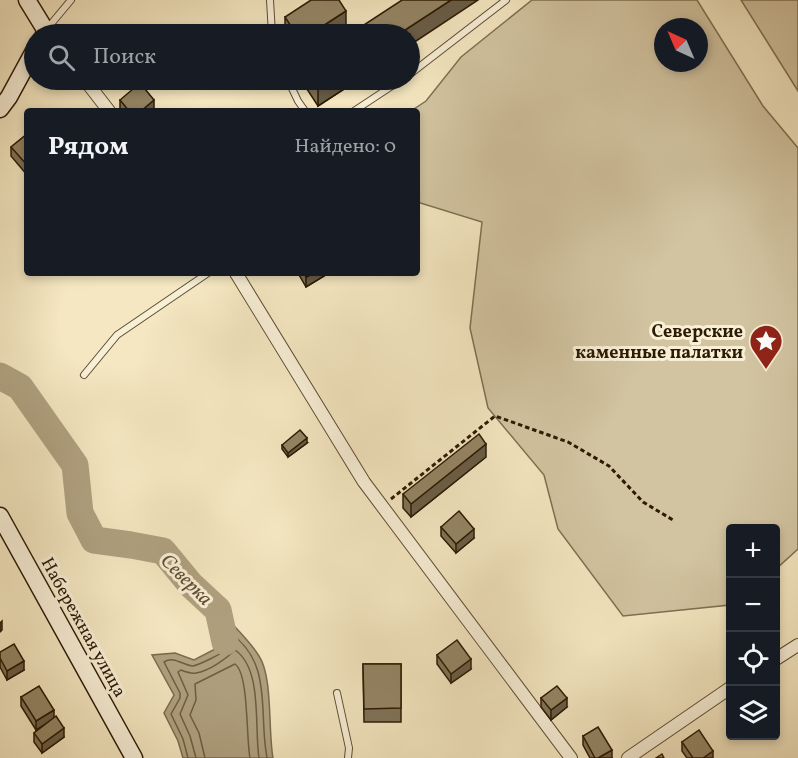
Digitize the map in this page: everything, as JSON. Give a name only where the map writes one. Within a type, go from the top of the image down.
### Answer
[{"type":"street","points":[[27,0],[41,24]]},
{"type":"street","points":[[0,109],[9,98],[24,70]]},
{"type":"street","points":[[93,90],[108,108]]},
{"type":"street","points":[[238,276],[364,482],[571,758]]},
{"type":"street","name":"Набережная улица","points":[[0,516],[134,758]]},
{"type":"street","points":[[780,656],[798,645]]},
{"type":"street","points":[[628,758],[726,691]]},
{"type":"lane","points":[[53,24],[71,0]]},
{"type":"lane","points":[[270,0],[272,24]]},
{"type":"lane","points":[[420,66],[507,0]]},
{"type":"lane","points":[[293,90],[303,108]]},
{"type":"lane","points":[[359,108],[386,90]]},
{"type":"lane","points":[[84,375],[117,335],[204,276]]},
{"type":"lane","points":[[337,693],[349,748],[348,758]]},
{"type":"path","points":[[382,506],[495,416],[568,442],[609,466],[643,502],[673,520]]},
{"type":"shaded area","points":[[532,0],[697,0],[763,106],[798,148],[798,549],[780,565],[780,524],[726,524],[726,605],[623,616],[558,529],[544,475],[488,408],[470,328],[482,222],[420,203],[420,108],[416,108],[426,101],[461,57]]},
{"type":"shaded area","points":[[741,0],[798,0],[798,91]]},
{"type":"water","points":[[216,606],[250,643],[263,665],[268,690],[273,758],[183,758],[178,741],[164,713],[174,695],[152,655],[175,653],[194,660],[221,646]]},
{"type":"building","points":[[311,0],[339,0],[346,11],[326,24],[290,24],[285,17]]},
{"type":"building","points":[[402,0],[451,0],[414,24],[365,24]]},
{"type":"building","points":[[132,90],[146,90],[154,100],[145,108],[127,108],[120,100]]},
{"type":"building","points":[[24,136],[24,162],[11,147]]},
{"type":"building","points":[[300,430],[307,438],[288,453],[282,445]]},
{"type":"building","points":[[479,434],[486,444],[411,504],[403,494]]},
{"type":"building","points":[[459,511],[474,529],[456,544],[441,527]]},
{"type":"building","points":[[457,640],[471,659],[451,674],[437,655]]},
{"type":"building","points":[[14,644],[24,661],[7,671],[0,658],[0,652]]},
{"type":"building","points":[[363,664],[401,664],[401,708],[364,709]]},
{"type":"building","points":[[39,686],[54,710],[36,721],[21,697]]},
{"type":"building","points":[[557,686],[567,698],[551,710],[541,698]]},
{"type":"building","points":[[56,716],[64,728],[42,744],[34,733]]},
{"type":"building","points":[[598,727],[612,750],[595,758],[583,736]]},
{"type":"building","points":[[699,730],[713,751],[703,758],[693,758],[682,742]]},
{"type":"waterway","name":"Северка","points":[[0,376],[20,387],[75,465],[80,513],[94,540],[163,551],[191,585],[218,610],[225,642]]},
{"type":"place","name":"Северские каменные палатки","points":[[766,370]]}]
